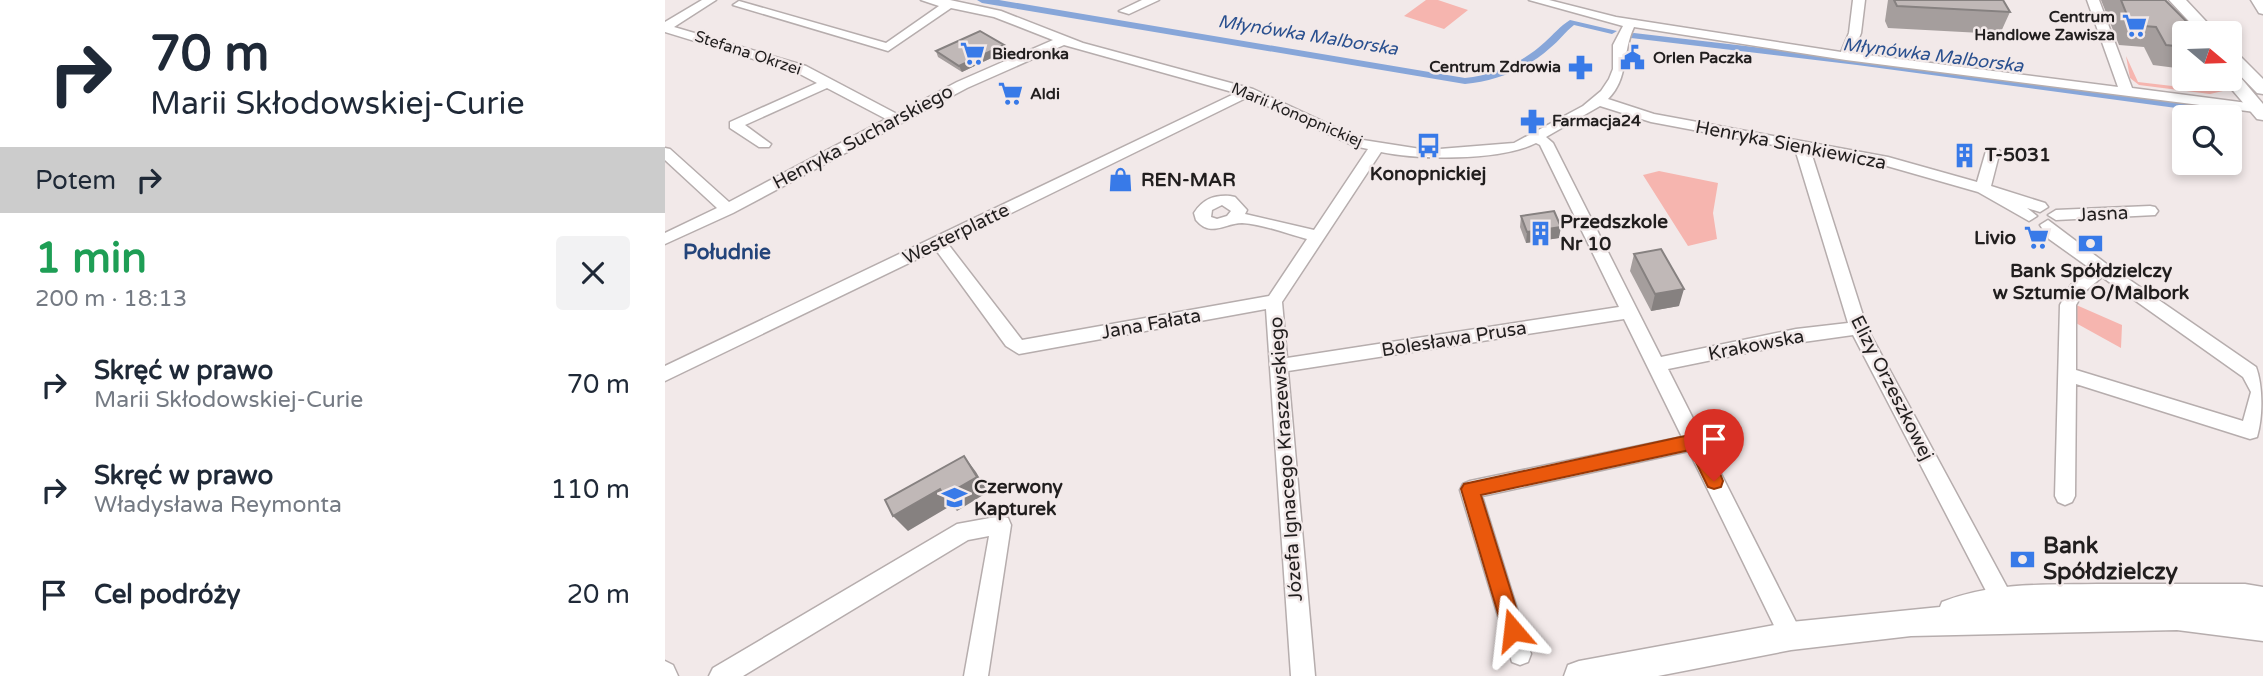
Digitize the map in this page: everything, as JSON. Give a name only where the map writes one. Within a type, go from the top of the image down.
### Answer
[{"type":"main road","points":[[2161,0],[2180,21]]},
{"type":"main road","points":[[2177,0],[2197,21]]},
{"type":"main road","points":[[2242,67],[2263,89]]},
{"type":"main road","points":[[2242,90],[2261,111]]},
{"type":"main road","points":[[1579,676],[1791,636],[2097,597],[2245,598],[2263,601]]},
{"type":"main road","points":[[2008,609],[2100,616],[2177,616],[2263,627]]},
{"type":"street","points":[[665,17],[693,0]]},
{"type":"street","points":[[665,27],[710,0]]},
{"type":"street","name":"Marii Konopnickiej","points":[[927,0],[1005,16],[1064,40],[1248,92],[1340,136],[1377,147],[1427,154],[1480,152],[1517,147],[1600,101],[1616,79],[1619,69],[1619,45],[1630,24]]},
{"type":"street","points":[[1125,11],[1153,0]]},
{"type":"street","points":[[1535,0],[1630,24],[1846,56],[2261,111]]},
{"type":"street","points":[[1846,56],[1855,33],[1859,0]]},
{"type":"street","points":[[2093,0],[2126,91]]},
{"type":"street","points":[[2257,0],[2263,10]]},
{"type":"street","points":[[739,5],[888,47],[950,4]]},
{"type":"street","name":"Stefana Okrzei","points":[[665,27],[772,59],[829,82],[898,120]]},
{"type":"street","name":"Henryka Sucharskiego","points":[[665,239],[728,209],[962,85],[1064,40]]},
{"type":"street","name":"Stefana Okrzei","points":[[764,144],[736,125],[829,82]]},
{"type":"street","name":"Westerplatte","points":[[665,374],[1248,92]]},
{"type":"street","name":"Henryka Sienkiewicza","points":[[1600,101],[1677,123],[1801,144],[1920,170],[1983,189],[2034,211],[2035,222],[2052,220]]},
{"type":"street","points":[[1537,137],[1546,144],[1791,636]]},
{"type":"street","name":"Elizy Orzeszkowej","points":[[1801,144],[1858,328],[2008,609]]},
{"type":"street","name":"Józefa Ignacego Kraszewskiego","points":[[1303,676],[1274,301],[1377,147]]},
{"type":"street","points":[[665,152],[728,209]]},
{"type":"street","points":[[1983,189],[1993,152]]},
{"type":"street","name":"Jasna","points":[[2052,220],[2151,211]]},
{"type":"street","points":[[1237,216],[1318,236]]},
{"type":"street","points":[[2052,220],[2055,234],[2102,270],[2250,372],[2260,392],[2250,431],[2065,374]]},
{"type":"street","name":"Jana Fałata","points":[[939,243],[1014,344],[1028,346],[1274,301]]},
{"type":"street","points":[[2065,496],[2067,305],[2077,289],[2102,270]]},
{"type":"street","name":"Bolesława Prusa","points":[[1278,366],[1630,312]]},
{"type":"street","name":"Krakowska","points":[[1654,365],[1796,336],[1858,328]]},
{"type":"street","points":[[1520,653],[1470,489],[1694,442]]},
{"type":"street","points":[[721,676],[964,531],[1001,525],[976,676]]},
{"type":"shaded area","points":[[1426,0],[1438,0],[1468,10],[1444,29],[1404,16]]},
{"type":"shaded area","points":[[2126,56],[2138,82],[2172,86],[2172,89],[2139,85],[2130,78]]},
{"type":"shaded area","points":[[2186,91],[2223,91],[2210,94]]},
{"type":"shaded area","points":[[1659,171],[1718,183],[1713,213],[1717,239],[1688,246],[1643,175]]},
{"type":"shaded area","points":[[2074,304],[2122,325],[2121,348],[2074,322]]},
{"type":"building","points":[[1894,0],[2003,0],[2010,12],[1897,6]]},
{"type":"building","points":[[2121,0],[2165,0],[2186,21],[2172,21],[2172,46],[2166,45],[2156,27],[2131,25]]},
{"type":"building","name":"Biedronka","points":[[980,31],[1004,45],[959,66],[936,51]]},
{"type":"building","points":[[1554,211],[1561,227],[1527,232],[1521,216]]},
{"type":"building","points":[[1661,249],[1684,289],[1655,294],[1634,254]]},
{"type":"building","points":[[964,456],[977,477],[944,496],[940,489],[893,516],[885,500]]},
{"type":"waterway","name":"Młynówka Malborska","points":[[982,0],[1465,81],[1498,74],[1520,64],[1548,45],[1573,22],[1612,31]]},
{"type":"waterway","name":"Młynówka Malborska","points":[[1634,36],[1857,62],[2176,105]]},
{"type":"place","name":"Centrum Handlowe Zawisza","points":[[2135,26]]},
{"type":"place","name":"Biedronka","points":[[972,54]]},
{"type":"place","name":"Orlen Paczka","points":[[1633,58]]},
{"type":"place","name":"Centrum Zdrowia","points":[[1581,67]]},
{"type":"place","name":"Aldi","points":[[1010,94]]},
{"type":"place","name":"Farmacja24","points":[[1532,121]]},
{"type":"place","name":"Konopnickiej","points":[[1428,146]]},
{"type":"place","name":"T-5031","points":[[1965,155]]},
{"type":"place","name":"REN-MAR","points":[[1121,180]]},
{"type":"place","name":"Przedszkole Nr 10","points":[[1540,233]]},
{"type":"place","name":"Livio","points":[[2036,238]]},
{"type":"place","name":"Bank Spółdzielczy w Sztumie O/Malbork","points":[[2091,243]]},
{"type":"place","name":"Czerwony Kapturek","points":[[954,498]]},
{"type":"place","name":"Bank Spółdzielczy","points":[[2023,559]]},
{"type":"district","name":"Południe","points":[[727,252]]},
{"type":"route","points":[[1513,630],[1470,489],[1694,442],[1714,481]]}]
